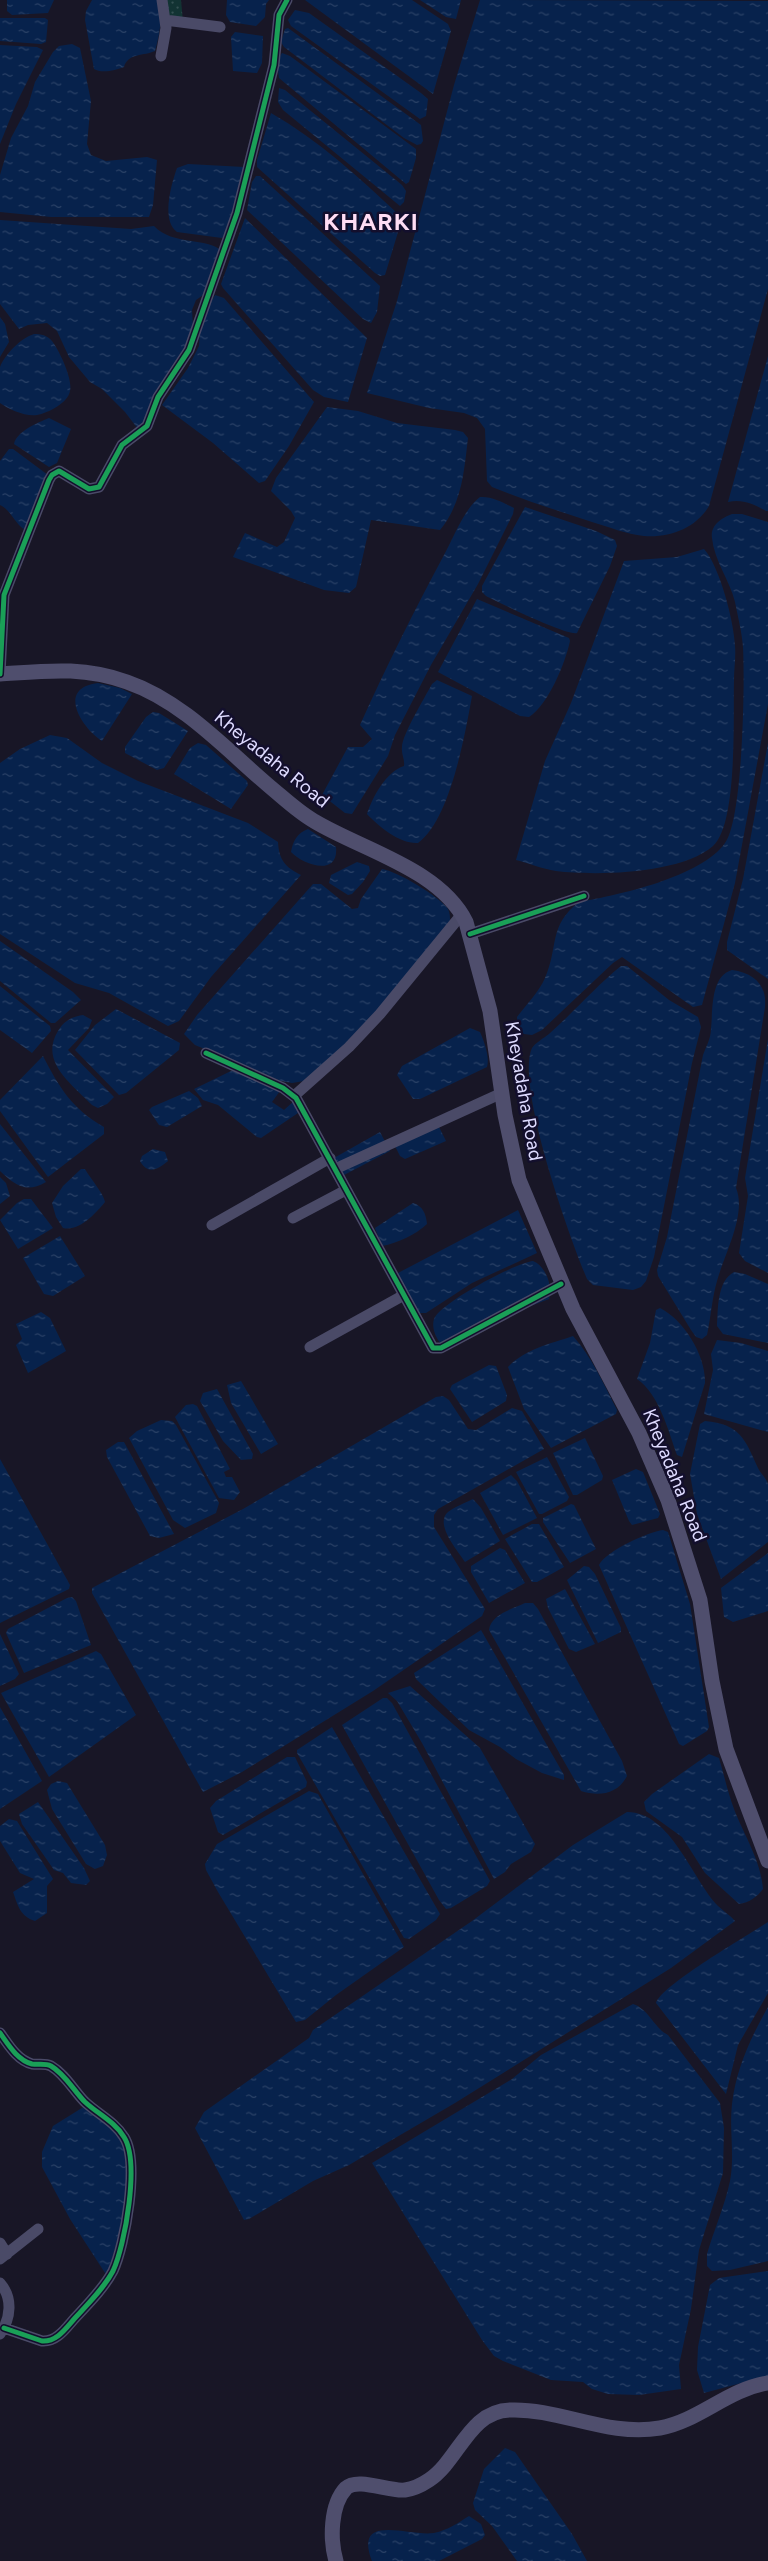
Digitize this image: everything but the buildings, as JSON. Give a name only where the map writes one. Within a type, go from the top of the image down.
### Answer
[{"type":"main road","name":"Kheyadaha Road","points":[[0,674],[73,669],[128,682],[157,696],[187,716],[312,820],[421,875],[445,894],[462,914],[470,934],[490,1010],[511,1152],[519,1180],[561,1284],[639,1432],[668,1500],[700,1600],[712,1681],[726,1749],[768,1861]]},
{"type":"main road","points":[[336,2561],[333,2540],[334,2520],[336,2507],[345,2490],[354,2484],[407,2490],[422,2484],[441,2469],[477,2424],[496,2413],[509,2410],[530,2411],[605,2427],[646,2430],[672,2426],[696,2416],[730,2395],[768,2383]]},
{"type":"street","points":[[161,56],[166,20],[162,0]]},
{"type":"street","points":[[0,674],[2,593],[52,475],[59,471],[88,489],[99,487],[122,445],[147,426],[158,396],[185,360],[217,277],[237,213],[274,65],[279,16],[287,0]]},
{"type":"street","points":[[166,20],[220,27]]},
{"type":"street","points":[[470,934],[584,896]]},
{"type":"street","points":[[294,1096],[349,1046],[380,1014],[462,914]]},
{"type":"street","points":[[206,1053],[257,1076],[294,1096],[336,1169],[428,1342],[436,1349],[561,1284]]},
{"type":"street","points":[[336,1169],[502,1093]]},
{"type":"street","points":[[212,1225],[330,1158]]},
{"type":"street","points":[[293,1218],[346,1190]]},
{"type":"street","points":[[310,1347],[404,1295]]},
{"type":"street","points":[[0,2033],[22,2059],[30,2063],[52,2066],[85,2101],[122,2133],[128,2145],[130,2175],[127,2224],[113,2271],[60,2335],[49,2342],[2,2331],[9,2301],[8,2294],[0,2283]]},
{"type":"street","points":[[0,2243],[4,2256],[38,2229]]},
{"type":"green space","points":[[164,0],[181,0],[183,22],[165,20]]},
{"type":"water","points":[[7,0],[54,0],[48,13],[12,15],[7,11]]},
{"type":"water","points":[[92,0],[157,0],[160,26],[155,51],[129,59],[124,67],[105,71],[94,69],[85,20],[86,11]]},
{"type":"water","points":[[227,0],[269,0],[266,4],[265,17],[256,26],[230,22],[226,15]]},
{"type":"water","points":[[305,0],[412,0],[448,24],[451,31],[433,94]]},
{"type":"water","points":[[420,0],[461,0],[456,19],[446,17]]},
{"type":"water","points":[[480,0],[768,1],[768,289],[709,506],[704,514],[690,526],[673,533],[654,536],[631,534],[554,510],[492,487],[487,481],[485,429],[477,418],[464,413],[429,408],[367,393],[397,301],[454,85]]},
{"type":"water","points":[[295,10],[309,13],[421,93],[428,99],[426,116],[420,119],[291,26],[288,20]]},
{"type":"water","points":[[0,18],[45,18],[48,20],[46,42],[41,44],[0,41]]},
{"type":"water","points":[[288,28],[421,125],[423,141],[421,144],[417,145],[404,138],[284,47],[281,42],[285,29]]},
{"type":"water","points":[[235,32],[263,36],[262,63],[257,73],[233,71],[231,37]]},
{"type":"water","points":[[72,44],[80,48],[91,101],[87,144],[91,155],[106,161],[147,157],[157,160],[153,205],[149,217],[51,217],[0,212],[0,175],[11,138],[28,106],[35,82],[53,52],[59,46]]},
{"type":"water","points":[[0,45],[37,47],[43,50],[16,104],[0,144]]},
{"type":"water","points":[[282,53],[290,56],[416,149],[416,158],[409,182],[406,184],[279,78],[278,62]]},
{"type":"water","points":[[279,88],[285,90],[402,185],[406,191],[404,202],[400,206],[283,110],[278,102]]},
{"type":"water","points":[[271,113],[305,135],[338,160],[402,219],[385,275],[380,276],[375,273],[257,167],[257,160]]},
{"type":"water","points":[[188,164],[244,167],[226,233],[222,238],[177,232],[172,227],[168,211],[172,183],[177,168]]},
{"type":"water","points":[[256,176],[260,176],[380,286],[377,312],[371,323],[363,319],[247,210],[252,182]]},
{"type":"water","points":[[245,218],[367,338],[348,402],[324,397],[313,390],[223,288],[221,284]]},
{"type":"water","points":[[0,220],[131,229],[154,226],[171,236],[208,244],[222,251],[209,291],[196,300],[192,310],[193,326],[186,350],[145,426],[138,429],[125,412],[102,389],[90,382],[69,357],[57,331],[47,323],[28,325],[19,329],[0,304]]},
{"type":"water","points":[[215,295],[224,298],[314,402],[289,446],[265,481],[259,483],[213,443],[162,405],[188,368],[199,346],[200,330]]},
{"type":"water","points":[[0,317],[5,324],[9,342],[0,357]]},
{"type":"water","points":[[34,334],[44,335],[52,341],[65,365],[70,391],[66,400],[57,407],[37,415],[28,415],[17,412],[0,403],[0,367],[14,347]]},
{"type":"water","points":[[768,356],[768,511],[766,511],[748,503],[728,502]]},
{"type":"water","points":[[327,407],[358,411],[397,423],[455,430],[463,432],[468,438],[461,487],[453,509],[440,530],[371,520],[356,587],[349,593],[324,590],[233,557],[245,533],[277,547],[284,542],[295,518],[291,511],[271,491],[276,478]]},
{"type":"water","points":[[49,418],[71,429],[57,463],[49,467],[14,444],[23,431]]},
{"type":"water","points":[[9,449],[13,449],[48,475],[25,530],[0,505],[0,461]]},
{"type":"water","points":[[480,497],[493,499],[514,508],[513,514],[478,584],[431,665],[395,735],[388,756],[352,814],[345,813],[322,795],[348,747],[363,747],[372,739],[360,725],[400,639],[460,524],[474,502]]},
{"type":"water","points":[[525,507],[596,531],[615,540],[617,546],[610,566],[577,633],[571,633],[533,618],[486,596],[482,592],[482,586]]},
{"type":"water","points":[[732,514],[742,514],[768,522],[768,704],[735,883],[702,1005],[693,1007],[622,957],[613,963],[542,1030],[532,1035],[524,1034],[518,1029],[517,1017],[545,978],[558,928],[569,911],[579,902],[615,895],[658,883],[698,866],[725,843],[731,829],[739,780],[744,689],[743,647],[735,602],[713,546],[712,533],[718,523]]},
{"type":"water","points":[[704,549],[710,557],[721,581],[732,623],[735,646],[734,742],[727,816],[721,834],[713,846],[699,855],[660,868],[638,871],[573,873],[546,869],[516,860],[545,761],[571,703],[624,561],[677,557]]},
{"type":"water","points":[[477,599],[569,638],[568,650],[555,683],[543,703],[529,717],[520,716],[438,672]]},
{"type":"water","points":[[437,680],[472,696],[460,754],[447,797],[439,816],[429,832],[418,843],[411,843],[390,834],[367,814],[386,779],[397,769],[404,766],[403,741],[414,716],[432,684]]},
{"type":"water","points":[[98,683],[120,688],[132,694],[102,741],[86,726],[80,717],[75,700],[78,692],[85,686]]},
{"type":"water","points":[[153,712],[159,713],[188,731],[164,768],[157,770],[125,753],[125,747],[146,717]]},
{"type":"water","points":[[50,735],[67,738],[102,763],[138,781],[248,823],[278,842],[281,858],[287,866],[301,875],[211,977],[179,1021],[168,1026],[109,993],[75,983],[0,934],[0,763],[20,749]]},
{"type":"water","points":[[198,743],[206,745],[247,781],[248,785],[231,809],[174,774],[190,748]]},
{"type":"water","points":[[768,743],[768,979],[727,950],[727,942],[743,879]]},
{"type":"water","points":[[308,829],[336,847],[332,862],[319,866],[304,861],[291,852],[296,838]]},
{"type":"water","points":[[357,862],[369,866],[370,871],[352,894],[348,895],[329,883],[331,875]]},
{"type":"water","points":[[382,869],[398,874],[436,898],[448,909],[450,921],[389,998],[340,1049],[304,1081],[292,1083],[281,1081],[195,1045],[184,1034],[197,1015],[313,884],[321,884],[352,909],[358,908],[361,899]]},
{"type":"water","points":[[0,941],[73,992],[81,1000],[55,1023],[51,1023],[0,981]]},
{"type":"water","points":[[621,966],[627,966],[669,1000],[698,1017],[701,1027],[692,1063],[654,1257],[646,1281],[641,1287],[633,1290],[593,1285],[587,1279],[558,1198],[537,1127],[531,1094],[529,1067],[533,1046],[558,1026],[602,982]]},
{"type":"water","points":[[732,970],[747,974],[758,981],[764,992],[765,1007],[736,1188],[739,1198],[737,1222],[715,1287],[707,1335],[702,1339],[696,1337],[691,1330],[658,1276],[657,1270],[667,1237],[703,1055],[710,1036],[716,987],[720,979]]},
{"type":"water","points":[[0,986],[50,1026],[51,1031],[32,1053],[0,1030]]},
{"type":"water","points":[[116,1009],[180,1043],[179,1050],[126,1093],[119,1095],[75,1050],[95,1025]]},
{"type":"water","points":[[83,1015],[92,1020],[89,1028],[68,1050],[114,1097],[107,1104],[98,1108],[92,1105],[67,1081],[60,1072],[52,1053],[53,1042],[60,1028],[68,1020]]},
{"type":"water","points":[[470,1028],[480,1032],[487,1054],[487,1067],[420,1099],[413,1099],[397,1075],[402,1066]]},
{"type":"water","points":[[768,1039],[768,1273],[745,1261],[739,1253],[748,1196],[745,1178]]},
{"type":"water","points":[[43,1056],[55,1078],[75,1105],[83,1113],[104,1127],[104,1134],[48,1177],[0,1111],[0,1100]]},
{"type":"water","points":[[231,1071],[238,1072],[280,1091],[272,1102],[284,1110],[294,1101],[298,1113],[261,1138],[257,1137],[218,1105],[203,1100],[194,1089]]},
{"type":"water","points":[[189,1091],[198,1098],[202,1106],[167,1127],[159,1125],[149,1110]]},
{"type":"water","points":[[437,1123],[446,1141],[405,1159],[400,1156],[393,1142]]},
{"type":"water","points":[[0,1124],[46,1182],[39,1186],[21,1186],[0,1171]]},
{"type":"water","points":[[380,1132],[390,1151],[344,1175],[334,1158]]},
{"type":"water","points":[[153,1149],[165,1152],[168,1161],[156,1169],[149,1170],[140,1161],[142,1156]]},
{"type":"water","points":[[81,1169],[85,1169],[100,1190],[105,1202],[87,1221],[75,1227],[63,1228],[56,1217],[52,1203],[63,1186]]},
{"type":"water","points":[[0,1177],[6,1183],[10,1196],[0,1204]]},
{"type":"water","points":[[24,1199],[31,1199],[53,1228],[18,1249],[0,1220],[17,1203]]},
{"type":"water","points":[[413,1203],[423,1211],[427,1224],[406,1238],[382,1246],[375,1228]]},
{"type":"water","points":[[518,1210],[537,1253],[472,1283],[426,1313],[419,1313],[398,1273]]},
{"type":"water","points":[[60,1236],[85,1276],[53,1296],[44,1294],[23,1258]]},
{"type":"water","points":[[533,1261],[542,1267],[545,1272],[550,1289],[549,1299],[515,1312],[444,1347],[441,1344],[435,1335],[433,1327],[434,1319],[439,1312],[463,1294],[495,1276]]},
{"type":"water","points":[[734,1272],[745,1274],[768,1284],[768,1343],[723,1334],[717,1326],[721,1289],[728,1276]]},
{"type":"water","points":[[660,1308],[677,1321],[692,1340],[702,1362],[704,1373],[705,1383],[682,1457],[677,1455],[657,1403],[645,1386],[637,1379],[650,1343],[656,1310]]},
{"type":"water","points":[[41,1312],[50,1318],[66,1351],[28,1373],[16,1345],[22,1339],[16,1324]]},
{"type":"water","points":[[573,1336],[592,1362],[617,1410],[616,1414],[551,1448],[524,1409],[508,1367],[530,1351]]},
{"type":"water","points":[[717,1340],[741,1343],[768,1351],[768,1432],[704,1414],[713,1370],[711,1354]]},
{"type":"water","points":[[489,1365],[496,1366],[507,1395],[506,1401],[472,1422],[450,1389],[452,1385]]},
{"type":"water","points":[[241,1381],[278,1444],[261,1454],[231,1403],[227,1385]]},
{"type":"water","points":[[217,1389],[253,1454],[252,1459],[241,1460],[223,1441],[200,1401],[203,1393]]},
{"type":"water","points":[[443,1396],[449,1400],[468,1429],[476,1430],[512,1408],[522,1411],[544,1449],[438,1509],[434,1515],[434,1527],[485,1609],[482,1616],[373,1691],[242,1772],[203,1792],[92,1593],[92,1588],[243,1509],[436,1397]]},
{"type":"water","points":[[193,1404],[197,1406],[230,1469],[224,1472],[226,1477],[232,1477],[240,1492],[234,1500],[219,1498],[175,1417],[186,1405]]},
{"type":"water","points":[[161,1420],[172,1421],[176,1425],[219,1503],[216,1513],[185,1528],[173,1520],[129,1438],[137,1431]]},
{"type":"water","points":[[705,1421],[726,1426],[740,1435],[768,1484],[768,1542],[721,1579],[697,1514],[690,1474],[700,1424]]},
{"type":"water","points":[[585,1438],[603,1476],[602,1480],[577,1495],[573,1495],[553,1453]]},
{"type":"water","points":[[118,1442],[124,1442],[174,1534],[159,1538],[150,1536],[107,1457],[106,1450]]},
{"type":"water","points":[[547,1457],[569,1497],[567,1501],[539,1514],[516,1472]]},
{"type":"water","points":[[0,1459],[70,1585],[69,1589],[0,1623]]},
{"type":"water","points":[[636,1469],[643,1472],[660,1514],[658,1518],[632,1525],[612,1480]]},
{"type":"water","points":[[511,1475],[517,1481],[537,1518],[503,1535],[480,1493]]},
{"type":"water","points":[[473,1499],[481,1508],[500,1541],[465,1562],[445,1530],[444,1517],[450,1510]]},
{"type":"water","points":[[571,1504],[574,1505],[596,1549],[570,1563],[543,1522],[543,1518]]},
{"type":"water","points":[[532,1524],[539,1524],[564,1567],[537,1582],[532,1582],[505,1539]]},
{"type":"water","points":[[663,1530],[668,1532],[690,1604],[709,1727],[707,1731],[683,1746],[679,1744],[599,1565],[618,1548],[648,1534]]},
{"type":"water","points":[[500,1548],[505,1550],[525,1583],[489,1603],[471,1572],[471,1566]]},
{"type":"water","points":[[768,1553],[768,1611],[733,1622],[724,1617],[721,1588]]},
{"type":"water","points":[[584,1566],[589,1567],[595,1574],[621,1628],[621,1632],[598,1643],[567,1580]]},
{"type":"water","points":[[565,1589],[595,1644],[576,1652],[569,1649],[548,1608],[546,1599]]},
{"type":"water","points":[[72,1597],[76,1601],[91,1645],[24,1673],[6,1633],[8,1629]]},
{"type":"water","points":[[525,1603],[533,1603],[538,1609],[622,1761],[627,1776],[619,1787],[613,1790],[601,1794],[581,1791],[489,1630],[491,1624],[498,1616]]},
{"type":"water","points":[[481,1630],[564,1775],[564,1780],[542,1773],[469,1730],[416,1679],[414,1673]]},
{"type":"water","points":[[0,1634],[19,1674],[15,1679],[0,1686]]},
{"type":"water","points":[[96,1651],[101,1654],[136,1715],[49,1777],[1,1693]]},
{"type":"water","points":[[410,1686],[480,1748],[535,1844],[531,1852],[511,1864],[505,1872],[494,1879],[422,1743],[397,1701],[388,1693]]},
{"type":"water","points":[[383,1698],[387,1698],[392,1703],[490,1881],[487,1886],[451,1908],[446,1909],[439,1900],[342,1725]]},
{"type":"water","points":[[0,1707],[42,1781],[0,1809]]},
{"type":"water","points":[[332,1727],[440,1914],[436,1920],[409,1939],[404,1938],[297,1753],[297,1750]]},
{"type":"water","points":[[709,1754],[719,1758],[732,1803],[756,1858],[762,1879],[763,1889],[759,1894],[753,1899],[739,1904],[705,1873],[682,1837],[646,1811],[644,1802],[652,1794]]},
{"type":"water","points":[[287,1757],[295,1757],[307,1782],[306,1787],[223,1835],[218,1832],[210,1808],[216,1801]]},
{"type":"water","points":[[58,1781],[67,1783],[105,1845],[107,1855],[103,1866],[95,1869],[86,1864],[52,1809],[47,1790],[51,1784]]},
{"type":"water","points":[[309,1791],[318,1794],[404,1947],[336,1995],[305,2020],[296,2022],[218,1892],[206,1870],[205,1864],[217,1844]]},
{"type":"water","points":[[38,1802],[84,1868],[90,1881],[86,1885],[71,1883],[63,1873],[54,1870],[22,1824],[19,1814]]},
{"type":"water","points":[[627,1812],[642,1815],[656,1823],[668,1835],[708,1894],[735,1921],[671,1968],[455,2103],[349,2165],[313,2181],[249,2219],[244,2220],[195,2128],[204,2112],[309,2038],[313,2030],[472,1921],[573,1845]]},
{"type":"water","points":[[9,1819],[17,1821],[53,1879],[47,1886],[47,1913],[35,1921],[23,1913],[18,1906],[13,1892],[34,1879],[20,1873],[0,1841],[0,1826]]},
{"type":"water","points":[[768,1922],[768,1993],[738,2045],[726,2094],[656,2003],[673,1985],[689,1973]]},
{"type":"water","points":[[633,2004],[639,2006],[668,2035],[720,2103],[724,2128],[723,2173],[699,2250],[691,2309],[679,2365],[681,2389],[639,2395],[608,2394],[592,2389],[583,2382],[551,2380],[494,2356],[482,2340],[372,2163],[512,2079],[541,2055]]},
{"type":"water","points":[[768,2007],[768,2261],[730,2270],[712,2271],[707,2266],[707,2254],[730,2181],[732,2152],[731,2114],[734,2091],[745,2054]]},
{"type":"water","points":[[85,2106],[123,2139],[129,2199],[107,2276],[70,2219],[42,2167],[42,2152],[53,2126]]},
{"type":"water","points":[[768,2271],[768,2376],[704,2393],[697,2370],[698,2347],[710,2285],[719,2278]]},
{"type":"water","points":[[505,2448],[515,2452],[572,2534],[587,2561],[517,2561],[492,2526],[475,2510],[473,2503],[484,2469]]},
{"type":"water","points":[[469,2516],[481,2524],[485,2535],[482,2539],[439,2561],[372,2561],[368,2546],[370,2537],[377,2532],[386,2530],[434,2533],[457,2524]]},
{"type":"cycle path","points":[[0,674],[4,595],[49,480],[52,475],[59,471],[89,489],[99,487],[122,445],[147,426],[158,397],[189,350],[237,213],[274,65],[279,15],[287,0]]},
{"type":"cycle path","points":[[470,934],[584,896]]},
{"type":"cycle path","points":[[206,1053],[283,1088],[296,1098],[433,1348],[441,1348],[561,1284]]},
{"type":"cycle path","points":[[0,2033],[13,2051],[22,2059],[32,2064],[49,2065],[56,2069],[85,2102],[116,2127],[124,2137],[129,2149],[131,2165],[129,2204],[122,2243],[113,2271],[100,2290],[65,2330],[57,2337],[47,2341],[4,2328]]},
{"type":"district","name":"KHARKI","points":[[371,221]]}]
